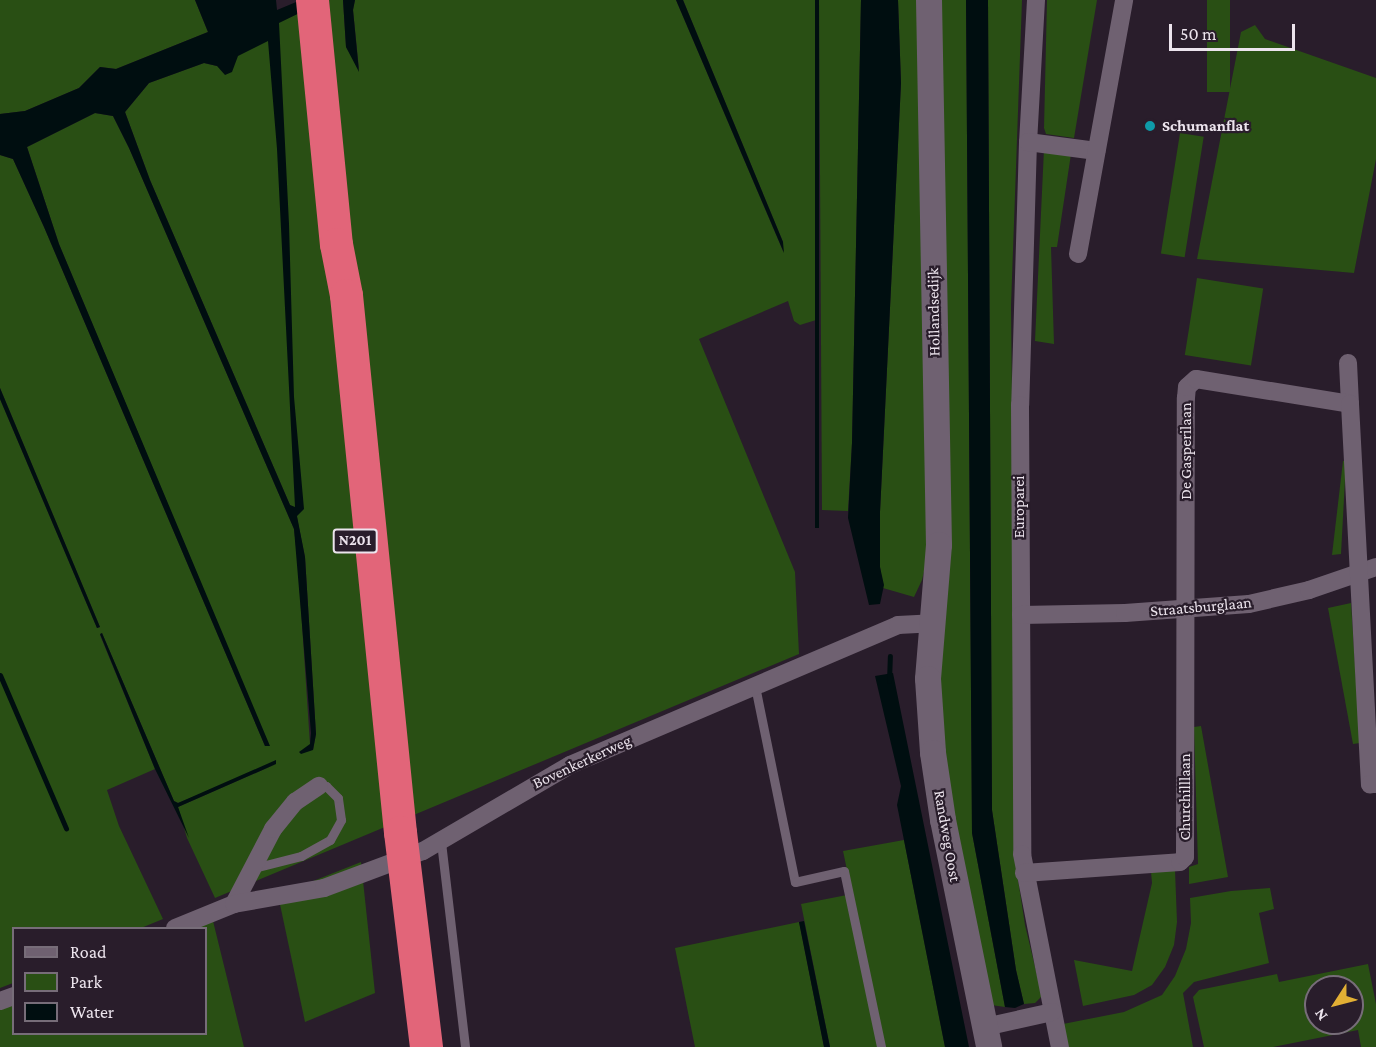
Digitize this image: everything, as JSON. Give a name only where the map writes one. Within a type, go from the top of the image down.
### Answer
[{"type":"highway","name":"N201","points":[[313,7],[336,244],[333,299],[396,875],[403,1047]]},
{"type":"highway","name":"N201","points":[[396,875],[426,1047]]},
{"type":"street","name":"Hollandsedijk","points":[[929,0],[939,545],[932,623]]},
{"type":"street","name":"Europarei","points":[[1036,0],[1028,142],[1020,429],[1024,873],[1060,1047]]},
{"type":"street","points":[[1078,254],[1124,0]]},
{"type":"street","points":[[1028,142],[1096,151]]},
{"type":"street","points":[[1348,363],[1370,784],[1376,784]]},
{"type":"street","name":"De Gasperilaan","points":[[1184,610],[1187,387],[1196,379],[1350,404]]},
{"type":"street","name":"Straatsburglaan","points":[[1021,615],[1184,610],[1249,604],[1309,590],[1376,567]]},
{"type":"street","name":"Churchilllaan","points":[[1024,873],[1180,862],[1185,857],[1184,610]]},
{"type":"street","name":"Bovenkerkerweg","points":[[177,927],[234,904],[324,888],[360,876],[441,842],[523,790],[570,765],[898,625],[932,623]]},
{"type":"street","name":"Randweg Oost","points":[[932,623],[928,679],[933,753],[943,820],[987,1037]]},
{"type":"street","points":[[234,904],[273,829],[295,802],[319,786]]},
{"type":"street","points":[[987,1037],[1052,1012]]},
{"type":"lane","points":[[755,686],[795,882],[844,871],[881,1047]]},
{"type":"lane","points":[[254,868],[302,856],[330,840],[341,820],[338,798],[326,786],[319,786]]},
{"type":"lane","points":[[441,842],[465,1047]]},
{"type":"green space","points":[[0,0],[195,0],[208,32],[116,69],[100,67],[79,88],[25,111],[0,114]]},
{"type":"green space","points":[[328,0],[343,0],[346,47],[359,69],[353,10],[355,0],[676,0],[783,251],[783,242],[683,0],[815,0],[816,320],[800,325],[794,321],[788,301],[699,339],[795,572],[799,654],[215,898],[187,838],[178,807],[276,764],[178,803],[174,801],[102,633],[100,635],[155,769],[107,790],[119,826],[163,919],[143,927],[12,927],[12,983],[0,988],[0,399],[97,628],[100,627],[0,388],[0,155],[13,159],[44,227],[265,746],[269,746],[59,244],[27,147],[95,113],[113,116],[129,148],[294,529],[310,744],[313,750],[316,734],[305,557],[295,508],[290,505],[150,180],[125,112],[149,83],[204,63],[217,66],[237,56],[279,22]]},
{"type":"green space","points":[[819,0],[861,0],[852,443],[848,511],[822,510]]},
{"type":"green space","points":[[898,0],[918,0],[927,559],[922,580],[914,597],[883,588],[880,567],[880,512],[901,83]]},
{"type":"green space","points":[[936,0],[966,0],[972,833],[1005,1007],[991,1005],[939,754]]},
{"type":"green space","points":[[988,0],[1022,0],[1011,306],[1017,873],[1025,925],[1042,996],[1035,1003],[1024,1004],[1016,970],[992,810]]},
{"type":"green space","points":[[1047,0],[1097,0],[1074,138],[1046,134],[1044,128]]},
{"type":"green space","points":[[1207,0],[1230,0],[1230,92],[1207,92]]},
{"type":"green space","points":[[1255,25],[1265,39],[1376,78],[1376,159],[1354,273],[1197,259],[1241,32]]},
{"type":"green space","points":[[1180,133],[1204,137],[1185,257],[1161,253]]},
{"type":"green space","points":[[1044,149],[1071,154],[1057,247],[1051,247],[1054,344],[1035,341]]},
{"type":"green space","points":[[1197,278],[1263,288],[1251,366],[1185,355]]},
{"type":"green space","points":[[1343,461],[1346,461],[1341,554],[1332,555]]},
{"type":"green space","points":[[1351,603],[1360,743],[1353,744],[1328,608]]},
{"type":"green space","points":[[1201,726],[1228,877],[1189,884],[1189,867],[1198,864],[1194,727]]},
{"type":"green space","points":[[904,840],[945,1047],[830,1047],[801,904],[852,894],[843,851]]},
{"type":"green space","points":[[361,862],[375,993],[305,1022],[278,895]]},
{"type":"green space","points":[[1175,870],[1177,922],[1174,945],[1165,967],[1152,985],[1134,995],[1083,1006],[1074,960],[1132,971],[1152,883],[1151,872]]},
{"type":"green space","points":[[1270,888],[1274,909],[1259,913],[1269,963],[1194,982],[1183,993],[1193,1047],[1067,1047],[1063,1024],[1124,1012],[1162,995],[1175,976],[1186,949],[1191,923],[1190,898],[1231,891]]},
{"type":"green space","points":[[213,921],[244,1047],[0,1047],[0,1008],[12,1002],[12,1035],[207,1035],[207,927],[198,927]]},
{"type":"green space","points":[[799,922],[824,1047],[695,1047],[675,948]]},
{"type":"green space","points":[[1368,964],[1376,1004],[1376,1047],[1361,1047],[1359,1035],[1364,1035],[1364,975],[1314,975]]},
{"type":"green space","points":[[1277,974],[1279,982],[1304,977],[1304,1035],[1333,1035],[1273,1047],[1204,1047],[1193,997],[1199,990]]},
{"type":"water","points":[[195,0],[276,0],[277,10],[301,0],[318,4],[279,23],[289,224],[294,397],[304,509],[297,516],[305,557],[316,734],[313,750],[301,754],[299,752],[310,744],[311,733],[294,529],[129,148],[113,116],[95,113],[27,147],[59,244],[270,746],[265,746],[13,159],[0,155],[0,114],[25,111],[79,88],[100,67],[116,69],[208,32]],"holes":[[[268,41],[277,149],[295,507],[290,505],[150,180],[125,112],[149,83],[204,63],[217,66],[225,75],[232,72],[238,56]]]},
{"type":"water","points":[[343,0],[355,0],[353,10],[359,72],[346,47]]},
{"type":"water","points":[[676,0],[683,0],[783,242],[784,253]]},
{"type":"water","points":[[815,0],[819,0],[819,528],[815,528]]},
{"type":"water","points":[[861,0],[898,0],[901,83],[880,512],[880,567],[884,585],[880,604],[869,605],[848,518],[852,443]]},
{"type":"water","points":[[966,0],[988,0],[992,810],[1016,970],[1024,1004],[1015,1008],[1005,1007],[972,833]]},
{"type":"water","points":[[0,388],[100,627],[97,628],[0,399]]},
{"type":"water","points":[[102,633],[174,801],[178,803],[276,760],[276,764],[178,807],[189,838],[155,769],[100,634]]},
{"type":"water","points":[[893,673],[969,1047],[945,1047],[897,805],[901,786],[875,676]]},
{"type":"water","points":[[804,921],[830,1047],[824,1047],[799,922]]},
{"type":"waterway","points":[[889,681],[890,656]]},
{"type":"waterway","points":[[0,675],[66,828]]},
{"type":"place","name":"Schumanflat","points":[[1150,126]]}]
